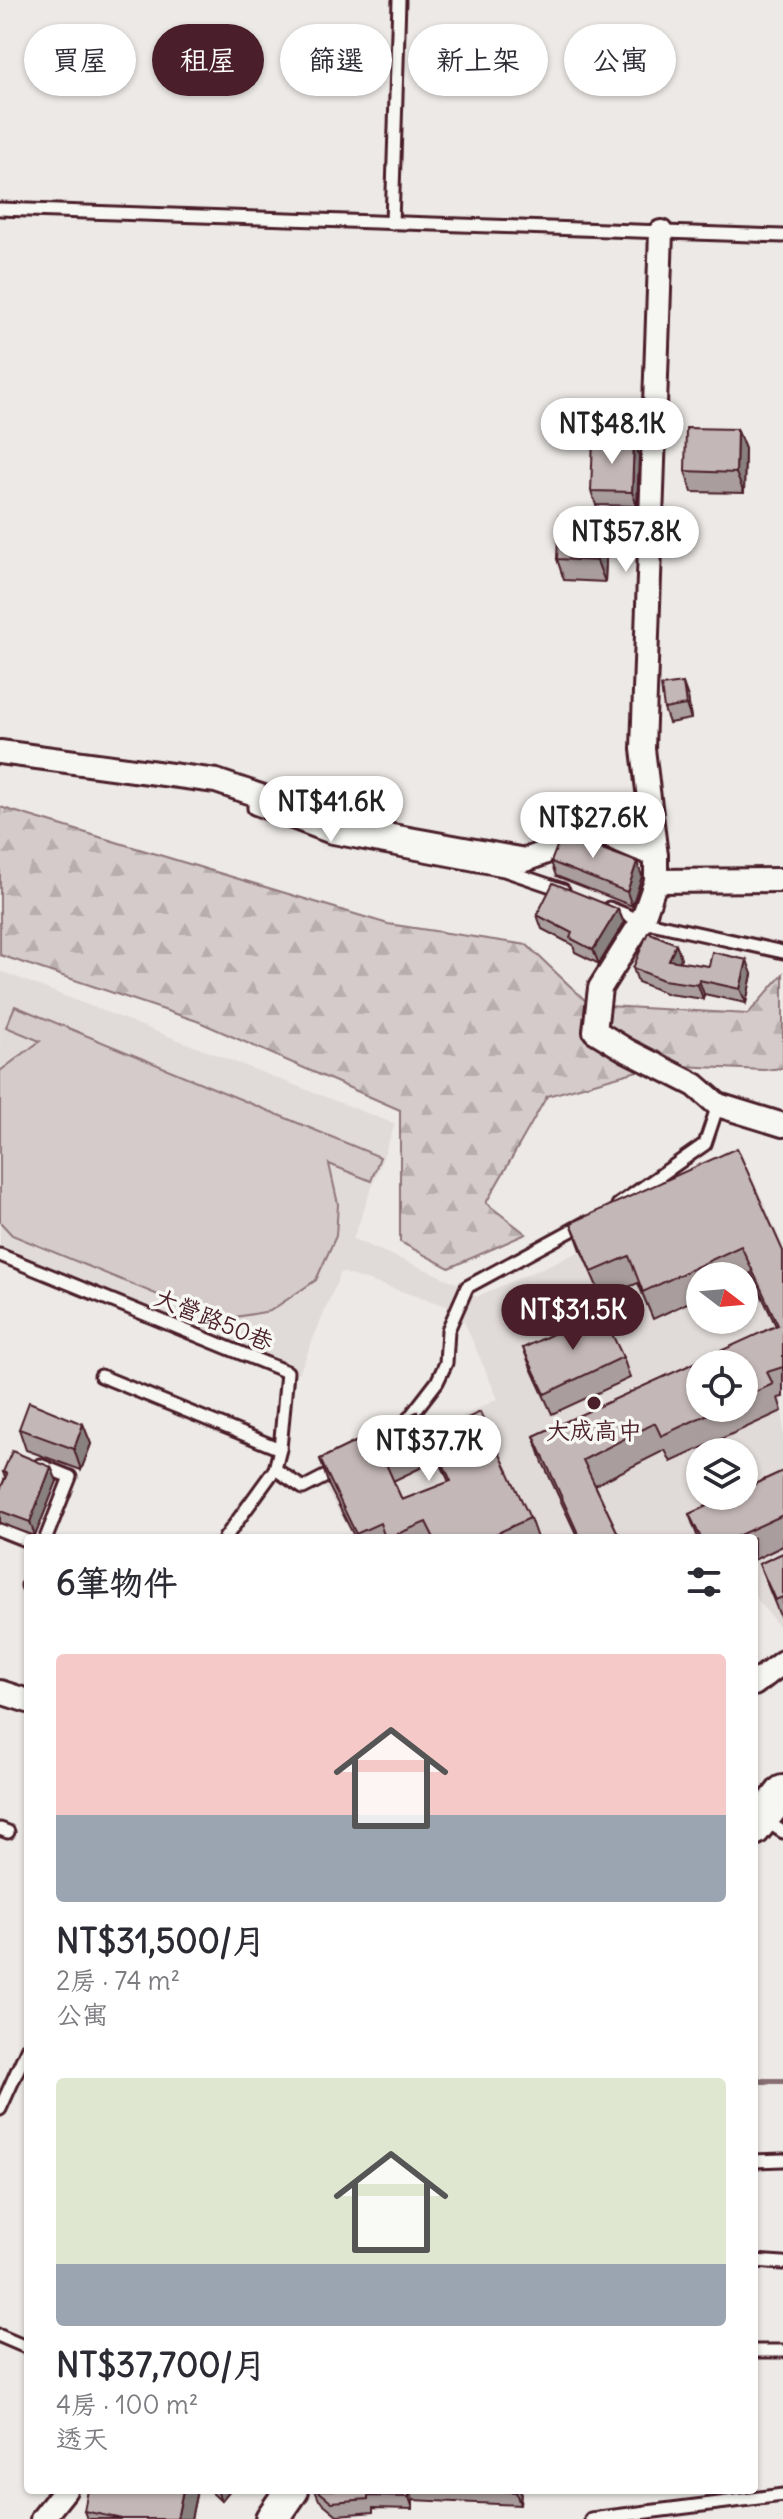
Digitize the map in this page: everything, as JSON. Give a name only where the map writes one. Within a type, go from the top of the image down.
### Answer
[{"type":"main road","points":[[766,1827],[783,1792]]},
{"type":"main road","points":[[272,2519],[289,2494]]},
{"type":"street","points":[[661,232],[643,749],[656,856],[656,881],[642,921],[600,988],[595,1031],[695,1085],[718,1105],[783,1125]]},
{"type":"street","points":[[0,752],[216,781],[365,831],[525,860],[544,853],[562,828],[576,822],[656,856]]},
{"type":"street","points":[[656,881],[783,880]]},
{"type":"street","points":[[758,1681],[783,1662]]},
{"type":"street","points":[[0,1692],[24,1700]]},
{"type":"street","points":[[42,2519],[62,2494]]},
{"type":"lane","points":[[392,223],[399,0]]},
{"type":"lane","points":[[0,209],[783,236]]},
{"type":"lane","points":[[254,793],[254,808],[330,837],[504,870],[574,894]]},
{"type":"lane","points":[[601,905],[642,921],[783,952]]},
{"type":"lane","points":[[606,1212],[705,1144],[718,1105]]},
{"type":"lane","points":[[397,1435],[437,1382],[446,1363],[448,1330],[467,1287],[592,1219]]},
{"type":"lane","name":"大營路50巷","points":[[0,1255],[287,1372],[280,1449],[275,1469],[228,1534]]},
{"type":"lane","points":[[101,1376],[280,1449]]},
{"type":"lane","points":[[33,1462],[70,1477],[48,1534]]},
{"type":"lane","points":[[275,1469],[303,1488],[345,1466]]},
{"type":"lane","points":[[0,1530],[24,1539]]},
{"type":"lane","points":[[0,2109],[24,2056]]},
{"type":"lane","points":[[758,2161],[783,2160]]},
{"type":"lane","points":[[758,2261],[783,2263]]},
{"type":"lane","points":[[0,2336],[24,2346]]},
{"type":"lane","points":[[758,2351],[783,2351]]},
{"type":"lane","points":[[591,2519],[783,2495]]},
{"type":"shaded area","points":[[0,971],[395,1124],[353,1239],[466,1287],[457,1309],[341,1272],[299,1373],[0,1245]]},
{"type":"shaded area","name":"大成高中","points":[[752,1176],[783,1246],[783,1632],[758,1600],[758,1534],[352,1534],[323,1484],[498,1399],[459,1310],[468,1290],[476,1297]]},
{"type":"green space","points":[[0,807],[388,924],[527,945],[590,1005],[748,1014],[783,974],[783,1068],[764,1070],[659,1065],[547,1096],[486,1203],[526,1234],[449,1268],[400,1242],[400,1110],[197,1021],[0,955]]},
{"type":"green space","points":[[15,1006],[380,1157],[371,1181],[329,1164],[338,1204],[336,1236],[316,1280],[270,1311],[219,1320],[12,1235],[0,1222],[0,1071],[40,1041],[6,1027]]},
{"type":"building","points":[[686,428],[737,429],[736,473],[685,471]]},
{"type":"building","points":[[593,440],[634,441],[632,492],[591,491]]},
{"type":"building","points":[[559,516],[600,518],[597,561],[557,559]]},
{"type":"building","points":[[683,683],[686,705],[664,709],[661,686]]},
{"type":"building","points":[[564,828],[601,842],[599,848],[637,862],[627,892],[551,862]]},
{"type":"building","points":[[553,883],[618,909],[593,950],[570,938],[572,933],[537,915]]},
{"type":"building","points":[[648,932],[676,944],[669,960],[709,966],[712,952],[747,960],[740,989],[699,980],[698,985],[663,980],[633,968]]},
{"type":"building","points":[[737,1148],[783,1251],[783,1367],[767,1372],[773,1384],[758,1391],[758,1350],[723,1350],[778,1325],[758,1282],[758,1262],[748,1262],[741,1246],[707,1262],[686,1262],[686,1272],[643,1292],[629,1256],[592,1272],[571,1223]]},
{"type":"building","points":[[601,1311],[623,1357],[545,1394],[523,1348]]},
{"type":"building","points":[[686,1367],[686,1422],[691,1422],[661,1436],[655,1423],[583,1460],[618,1534],[578,1534],[534,1436]]},
{"type":"building","points":[[29,1402],[83,1424],[74,1449],[19,1429]]},
{"type":"building","points":[[417,1412],[426,1435],[382,1455],[402,1500],[451,1481],[430,1436],[480,1412],[530,1518],[496,1534],[432,1534],[426,1522],[398,1534],[384,1534],[380,1523],[356,1534],[320,1459]]},
{"type":"building","points":[[12,1451],[51,1467],[30,1522],[0,1511],[0,1490],[7,1474],[3,1472]]},
{"type":"building","points":[[783,1471],[783,1515],[742,1534],[699,1534],[689,1514],[698,1510],[758,1510],[758,1483]]},
{"type":"building","points":[[783,1553],[783,1597],[775,1600],[759,1564]]},
{"type":"building","points":[[87,2494],[182,2494],[177,2519],[122,2519],[84,2511]]},
{"type":"building","points":[[322,2494],[409,2494],[409,2497],[368,2496],[368,2499],[332,2502]]},
{"type":"waterway","points":[[758,2081],[783,2081]]},
{"type":"place","name":"大成高中","points":[[594,1403]]}]
